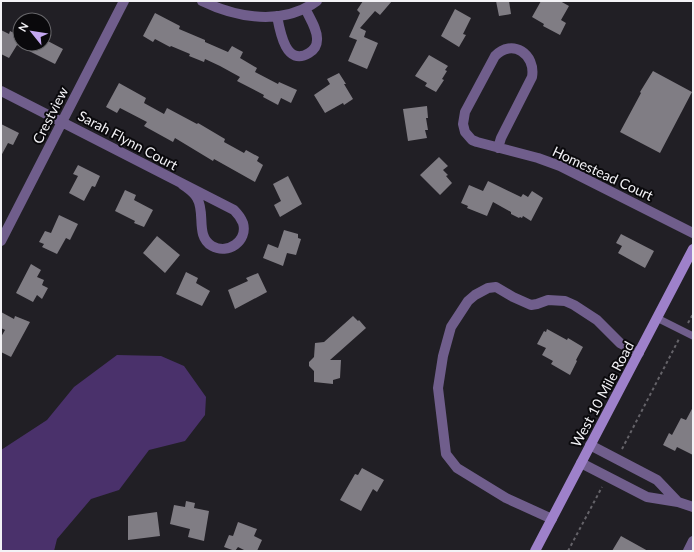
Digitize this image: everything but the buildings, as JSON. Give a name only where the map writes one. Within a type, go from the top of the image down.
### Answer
[{"type":"main road","name":"West 10 Mile Road","points":[[535,551],[693,249]]},
{"type":"street","name":"Crestview","points":[[1,242],[124,1]]},
{"type":"street","points":[[202,1],[239,15],[255,17],[277,16],[305,8],[318,1]]},
{"type":"street","points":[[277,16],[284,45],[290,53],[297,56],[302,56],[310,53],[316,48],[318,39],[305,8]]},
{"type":"street","name":"Homestead Court","points":[[498,148],[501,138],[532,77],[533,71],[530,59],[522,51],[517,49],[504,50],[495,56],[464,117],[464,129],[468,136],[472,140],[498,148],[538,158],[567,169],[693,233]]},
{"type":"street","name":"Sarah Flynn Court","points":[[1,91],[228,206],[234,210],[243,223],[244,230],[240,240],[235,246],[228,249],[220,249],[212,246],[206,239],[202,232],[201,210],[197,198],[182,184]]},
{"type":"street","points":[[552,519],[506,498],[457,468],[446,454],[438,388],[443,356],[451,327],[468,301],[475,295],[488,288],[496,288],[531,305],[548,300],[565,301],[574,305],[596,320],[620,343],[639,353]]},
{"type":"street","points":[[590,445],[657,480],[678,502]]},
{"type":"street","points":[[581,463],[647,497],[678,502],[693,508]]},
{"type":"street","points":[[688,551],[693,541]]},
{"type":"lane","points":[[657,318],[693,336]]},
{"type":"path","points":[[617,459],[693,314]]},
{"type":"path","points":[[568,551],[608,477]]},
{"type":"shaded area","points":[[117,355],[161,356],[184,366],[206,397],[205,415],[185,441],[149,450],[119,490],[91,499],[57,539],[54,551],[1,551],[1,450],[47,420],[74,387]]}]
